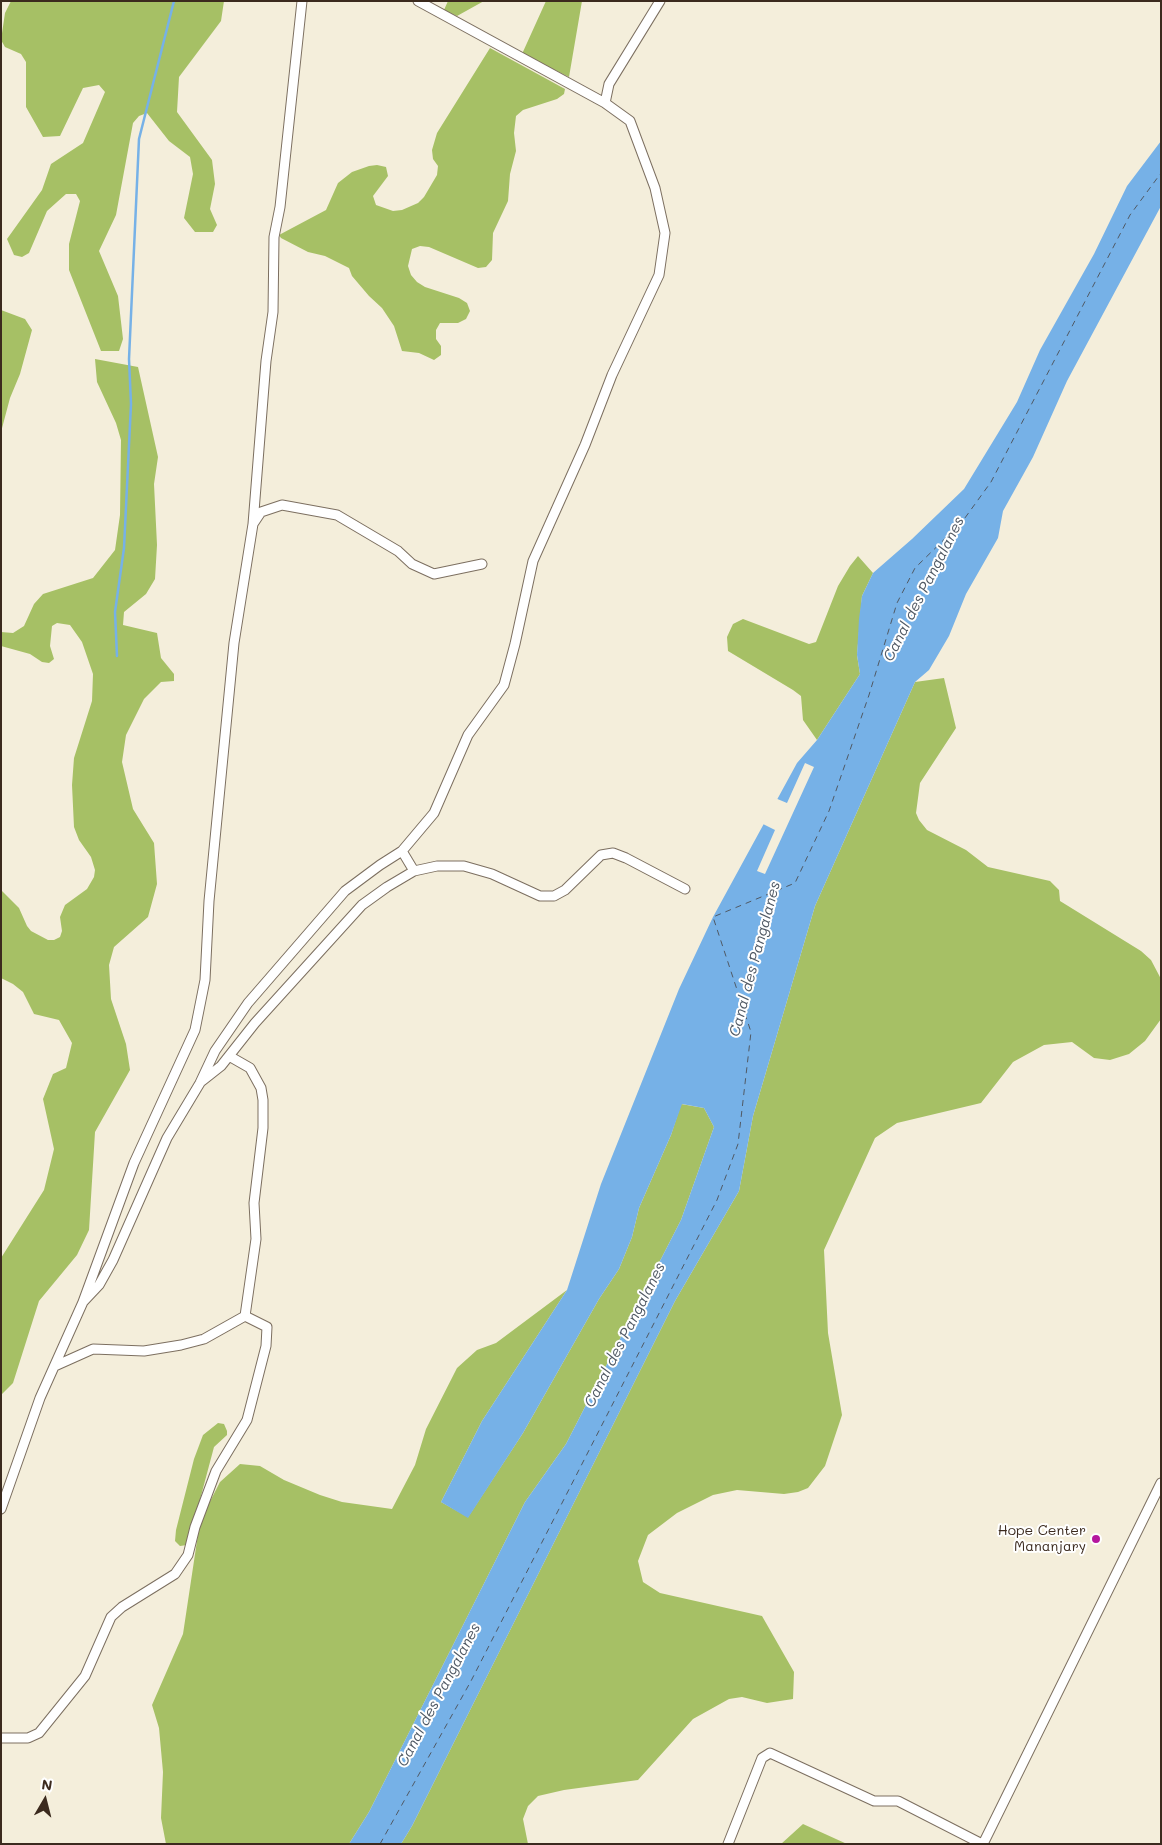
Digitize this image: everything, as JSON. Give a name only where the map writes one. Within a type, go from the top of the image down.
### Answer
[{"type":"street","points":[[1,1509],[40,1398],[83,1302],[134,1163],[195,1030],[204,980],[209,901],[234,643],[253,524],[266,362],[273,312],[274,237],[280,207],[302,1]]},
{"type":"street","points":[[83,1302],[99,1285],[113,1260],[167,1138],[200,1083],[215,1052],[248,1003],[346,891],[402,851],[434,813],[468,735],[504,685],[533,560],[585,445],[612,374],[659,275],[665,233],[655,188],[630,122],[605,103],[418,1]]},
{"type":"street","points":[[605,103],[609,84],[660,1]]},
{"type":"street","points":[[253,524],[261,512],[282,505],[337,515],[398,551],[412,564],[434,574],[482,564]]},
{"type":"street","points":[[402,851],[414,871]]},
{"type":"street","points":[[200,1083],[221,1066],[255,1023],[362,905],[414,871],[437,866],[464,866],[492,874],[540,896],[554,896],[565,890],[601,855],[613,853],[685,890]]},
{"type":"street","points":[[229,1056],[250,1068],[261,1088],[263,1100],[263,1128],[254,1204],[256,1239],[245,1316]]},
{"type":"street","points":[[55,1366],[93,1349],[144,1351],[204,1339],[245,1316]]},
{"type":"street","points":[[1,1738],[28,1738],[38,1733],[85,1676],[111,1617],[122,1607],[175,1574],[188,1555],[195,1527],[216,1472],[246,1420],[266,1346],[267,1326],[245,1316]]},
{"type":"street","points":[[728,1844],[762,1758],[770,1753],[874,1801],[898,1801],[983,1844],[1161,1483]]},
{"type":"green space","points":[[11,1],[224,1],[221,21],[179,77],[177,112],[212,160],[215,184],[210,209],[217,225],[213,232],[195,232],[184,218],[193,174],[190,157],[169,141],[147,113],[139,116],[133,123],[116,215],[99,251],[118,296],[123,339],[119,351],[101,351],[69,270],[69,244],[80,201],[76,194],[66,194],[47,211],[29,253],[22,257],[14,255],[7,239],[42,190],[51,164],[83,143],[105,92],[99,85],[83,88],[60,136],[43,137],[26,107],[26,62],[21,54],[5,47],[1,40],[5,13]]},
{"type":"green space","points":[[448,1],[484,1],[457,16],[444,10]]},
{"type":"green space","points":[[546,1],[582,1],[569,77],[522,54]]},
{"type":"green space","points":[[490,48],[565,89],[564,94],[557,99],[523,110],[516,116],[514,133],[516,151],[510,174],[508,201],[493,233],[492,260],[486,267],[478,268],[429,247],[420,246],[412,249],[408,266],[411,275],[417,282],[425,287],[459,298],[467,303],[470,311],[466,319],[458,323],[440,323],[436,330],[436,339],[441,346],[441,355],[434,360],[419,353],[402,351],[394,326],[382,308],[352,276],[349,268],[325,256],[308,252],[281,238],[279,235],[326,210],[338,183],[352,172],[369,166],[386,167],[388,176],[373,196],[376,205],[393,211],[402,210],[418,203],[424,197],[437,175],[438,166],[433,159],[432,150],[437,133]]},
{"type":"green space","points":[[1,310],[25,319],[32,330],[1,432]]},
{"type":"green space","points":[[95,359],[138,367],[158,457],[154,484],[157,545],[155,579],[146,594],[124,612],[123,625],[157,633],[161,658],[174,674],[174,681],[161,682],[144,699],[126,735],[122,762],[133,809],[154,843],[157,884],[148,917],[114,947],[109,965],[111,999],[126,1044],[130,1070],[95,1132],[89,1230],[77,1255],[39,1301],[13,1383],[1,1395],[1,1258],[44,1190],[54,1149],[43,1099],[53,1074],[66,1068],[72,1043],[59,1020],[34,1014],[23,992],[1,978],[1,890],[19,908],[31,931],[48,940],[54,940],[60,937],[62,931],[60,917],[65,905],[87,889],[94,877],[95,870],[91,857],[79,840],[74,827],[72,785],[74,758],[92,701],[93,674],[82,642],[70,625],[57,623],[52,626],[50,646],[54,659],[49,663],[42,662],[30,654],[1,646],[1,632],[13,633],[24,626],[34,604],[43,594],[93,578],[115,550],[120,515],[121,440],[116,423],[97,382]]},
{"type":"green space","points":[[858,556],[873,573],[862,596],[857,655],[860,674],[817,740],[803,720],[801,696],[728,651],[727,637],[733,624],[743,619],[809,644],[816,642],[838,586]]},
{"type":"green space","points":[[944,678],[956,728],[920,783],[916,813],[919,820],[927,830],[966,850],[988,867],[1050,881],[1059,890],[1060,901],[1141,951],[1151,960],[1161,979],[1161,1019],[1145,1041],[1129,1054],[1110,1060],[1094,1058],[1072,1042],[1044,1045],[1013,1062],[981,1103],[897,1123],[875,1138],[824,1250],[828,1333],[842,1415],[825,1466],[808,1488],[798,1492],[784,1494],[737,1490],[713,1495],[677,1513],[648,1535],[638,1561],[643,1582],[660,1593],[762,1616],[794,1672],[793,1699],[767,1703],[742,1697],[729,1699],[693,1719],[638,1780],[564,1790],[538,1796],[528,1806],[523,1819],[528,1844],[401,1844],[412,1826],[675,1301],[739,1191],[753,1116],[815,906],[915,682]]},
{"type":"green space","points":[[681,1104],[704,1108],[714,1127],[681,1220],[566,1444],[525,1502],[369,1812],[349,1844],[166,1844],[161,1818],[163,1772],[159,1728],[152,1705],[183,1634],[200,1521],[220,1482],[240,1464],[260,1466],[284,1480],[320,1495],[342,1502],[392,1509],[415,1465],[426,1429],[457,1368],[477,1350],[496,1343],[567,1290],[482,1421],[441,1502],[468,1517],[523,1433],[599,1299],[619,1269],[632,1237],[639,1208],[671,1135]]},
{"type":"green space","points":[[218,1423],[224,1424],[227,1435],[214,1447],[189,1541],[187,1545],[180,1546],[175,1541],[176,1530],[194,1459],[203,1435]]},
{"type":"green space","points":[[803,1824],[847,1844],[781,1844]]},
{"type":"water","name":"Canal des Pangalanes","points":[[1161,141],[1161,206],[1067,381],[1033,457],[1003,511],[998,538],[966,594],[949,636],[929,670],[915,682],[815,906],[753,1116],[739,1191],[675,1301],[412,1826],[401,1844],[349,1844],[369,1812],[525,1502],[566,1444],[681,1220],[714,1127],[704,1108],[682,1104],[671,1135],[639,1208],[632,1237],[619,1269],[599,1299],[523,1433],[468,1518],[441,1502],[482,1421],[567,1290],[601,1184],[679,989],[713,917],[797,763],[817,740],[860,674],[857,655],[862,596],[873,573],[964,489],[1017,402],[1040,350],[1094,254],[1127,186]]},
{"type":"pier","points":[[805,763],[814,767],[765,874],[757,871],[775,830],[761,823],[775,798],[787,803]]},
{"type":"waterway","points":[[117,656],[115,612],[124,548],[131,404],[129,359],[139,139],[174,1]]},
{"type":"ferry route","points":[[380,1844],[471,1681],[717,1200],[738,1144],[751,1032],[713,917],[795,883],[829,811],[869,695],[897,603],[915,568],[962,522],[991,482],[1130,215],[1161,173]]},
{"type":"place","name":"Hope Center Mananjary","points":[[1096,1539]]}]
